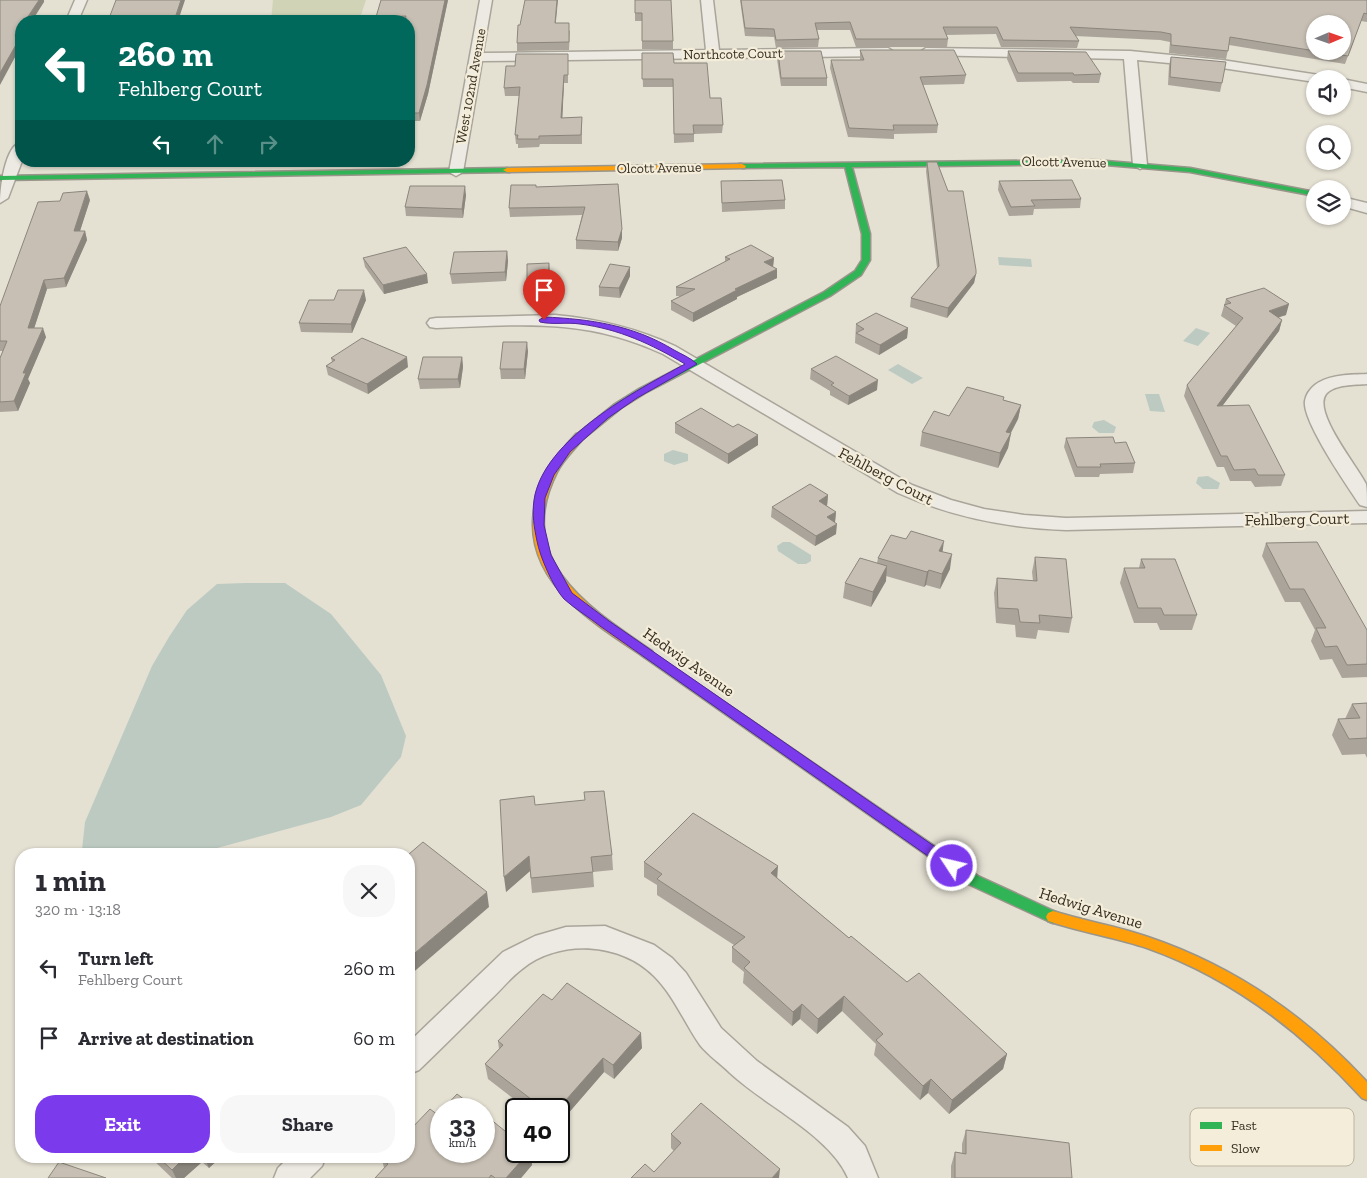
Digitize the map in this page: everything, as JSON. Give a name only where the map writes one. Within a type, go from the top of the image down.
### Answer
[{"type":"street","points":[[75,15],[81,0]]},
{"type":"street","name":"West 102nd Avenue","points":[[456,172],[486,0]]},
{"type":"street","points":[[707,0],[713,55]]},
{"type":"street","name":"Northcote Court","points":[[475,57],[904,52],[1130,55],[1222,64],[1306,77]]},
{"type":"street","points":[[1130,55],[1140,165]]},
{"type":"street","points":[[1351,85],[1367,88]]},
{"type":"street","points":[[0,198],[4,178],[15,157]]},
{"type":"street","name":"Olcott Avenue","points":[[4,178],[1070,161],[1140,165],[1229,176],[1306,192]]},
{"type":"street","name":"Hedwig Avenue","points":[[848,165],[866,238],[867,258],[862,268],[854,277],[827,294],[634,396],[604,416],[566,450],[549,475],[540,498],[539,525],[546,555],[568,595],[605,624],[974,880],[996,892],[1056,918],[1162,946],[1240,983],[1271,1002],[1325,1047],[1367,1093]]},
{"type":"street","points":[[1351,204],[1367,208]]},
{"type":"street","name":"Fehlberg Court","points":[[436,323],[559,320],[594,323],[642,336],[905,490],[963,512],[1014,520],[1066,524],[1367,517]]},
{"type":"street","points":[[1367,379],[1336,382],[1318,393],[1314,401],[1314,410],[1323,428],[1367,501]]},
{"type":"street","points":[[415,1055],[513,960],[545,944],[566,938],[605,937],[644,953],[662,966],[676,981],[711,1037],[748,1070],[837,1137],[854,1156],[863,1178]]},
{"type":"street","points":[[289,1178],[304,1163]]},
{"type":"green space","points":[[273,0],[366,0],[361,15],[272,15]]},
{"type":"shaded area","points":[[998,257],[1031,259],[1032,267],[999,265]]},
{"type":"shaded area","points":[[1196,328],[1210,333],[1198,346],[1183,341]]},
{"type":"shaded area","points":[[898,364],[923,378],[912,384],[888,370]]},
{"type":"shaded area","points":[[1145,394],[1159,394],[1165,412],[1150,411]]},
{"type":"shaded area","points":[[1104,420],[1116,427],[1114,433],[1099,433],[1092,427],[1094,422]]},
{"type":"shaded area","points":[[673,450],[688,454],[688,461],[674,465],[664,461],[664,454]]},
{"type":"shaded area","points":[[1208,476],[1220,483],[1218,489],[1203,489],[1196,483],[1198,477]]},
{"type":"shaded area","points":[[783,542],[790,542],[811,555],[811,561],[806,564],[798,564],[778,551],[777,546]]},
{"type":"shaded area","points":[[285,583],[331,614],[381,675],[406,736],[401,757],[361,805],[331,817],[217,848],[82,848],[85,822],[152,666],[187,610],[217,584]]},
{"type":"building","points":[[0,0],[39,0],[29,15],[15,15],[15,47],[0,73]]},
{"type":"building","points":[[116,0],[181,0],[176,15],[110,15]]},
{"type":"building","points":[[381,0],[445,0],[427,85],[419,113],[415,113],[415,15],[377,15]]},
{"type":"building","points":[[525,0],[557,0],[555,23],[569,23],[569,42],[517,43],[518,25],[520,25]]},
{"type":"building","points":[[635,0],[671,0],[673,41],[642,41],[642,13],[635,13]]},
{"type":"building","points":[[741,0],[1367,0],[1367,14],[1364,13],[1351,48],[1351,15],[1306,15],[1306,50],[1230,37],[1228,51],[1171,45],[1171,34],[1161,32],[1070,27],[1079,41],[1003,40],[997,27],[943,27],[948,39],[856,39],[850,22],[815,23],[819,39],[776,40],[774,29],[745,28]]},
{"type":"building","points":[[860,50],[954,50],[966,75],[920,77],[938,125],[893,125],[894,130],[849,128],[831,60],[864,60]]},
{"type":"building","points":[[778,51],[821,51],[827,78],[781,78]]},
{"type":"building","points":[[1008,51],[1086,52],[1101,74],[1018,73]]},
{"type":"building","points":[[642,53],[673,53],[674,63],[707,63],[710,98],[721,98],[723,125],[693,125],[694,134],[674,134],[673,79],[642,79]]},
{"type":"building","points":[[516,54],[568,54],[568,75],[564,75],[561,118],[582,117],[581,135],[539,136],[539,139],[517,139],[518,135],[515,135],[520,87],[504,88],[506,66],[515,66]]},
{"type":"building","points":[[1171,57],[1226,62],[1222,83],[1170,77]]},
{"type":"building","points":[[927,162],[937,162],[948,191],[963,191],[976,270],[976,274],[948,308],[911,298],[939,266]]},
{"type":"building","points":[[782,180],[785,200],[722,203],[721,181]]},
{"type":"building","points":[[1072,180],[1081,199],[1031,200],[1035,206],[1011,207],[999,181]]},
{"type":"building","points":[[618,184],[622,229],[618,242],[576,240],[585,207],[509,208],[511,185],[536,185],[536,187]]},
{"type":"building","points":[[410,186],[465,186],[462,209],[405,207]]},
{"type":"building","points":[[87,191],[74,231],[85,231],[64,278],[44,280],[28,328],[43,328],[23,373],[26,373],[14,401],[0,402],[0,358],[7,341],[0,341],[0,306],[38,202],[60,201],[63,193]]},
{"type":"building","points":[[751,245],[774,258],[764,262],[777,269],[735,289],[737,290],[693,313],[671,301],[695,289],[676,287],[730,259],[725,257]]},
{"type":"building","points":[[406,247],[427,274],[383,285],[363,258]]},
{"type":"building","points":[[507,251],[505,272],[450,274],[454,252]]},
{"type":"building","points":[[549,263],[548,284],[527,285],[527,264]]},
{"type":"building","points":[[610,264],[630,267],[619,288],[599,287]]},
{"type":"building","points":[[1264,288],[1289,304],[1269,311],[1282,320],[1217,406],[1249,405],[1285,475],[1258,475],[1255,469],[1234,470],[1227,456],[1221,456],[1187,385],[1243,318],[1224,305],[1231,303],[1226,299]]},
{"type":"building","points":[[338,290],[364,290],[351,324],[299,323],[309,300],[334,300]]},
{"type":"building","points":[[876,313],[908,328],[880,345],[856,333],[864,329],[856,324]]},
{"type":"building","points":[[362,338],[407,357],[367,384],[326,366],[335,360],[331,358]]},
{"type":"building","points":[[503,342],[527,342],[524,369],[500,369]]},
{"type":"building","points":[[836,356],[878,380],[849,396],[831,385],[834,383],[811,369]]},
{"type":"building","points":[[423,357],[462,357],[458,379],[418,379]]},
{"type":"building","points":[[967,387],[1004,397],[1003,400],[1021,405],[1006,432],[1011,433],[1000,453],[922,432],[934,411],[949,416]]},
{"type":"building","points":[[701,408],[733,427],[738,424],[758,435],[728,454],[675,423]]},
{"type":"building","points":[[1113,437],[1115,443],[1126,442],[1135,463],[1100,464],[1101,467],[1077,467],[1066,438]]},
{"type":"building","points":[[810,484],[828,495],[819,501],[836,512],[827,517],[837,524],[816,536],[772,507]]},
{"type":"building","points":[[911,531],[944,541],[939,551],[952,554],[942,574],[929,570],[927,572],[878,558],[891,535],[906,539]]},
{"type":"building","points":[[1317,542],[1367,630],[1367,664],[1347,665],[1337,646],[1325,647],[1316,628],[1326,628],[1304,589],[1290,589],[1266,543]]},
{"type":"building","points":[[1035,557],[1066,559],[1072,618],[1039,615],[1040,623],[1020,622],[1018,609],[998,608],[997,578],[1037,581]]},
{"type":"building","points":[[860,558],[887,566],[873,592],[845,583]]},
{"type":"building","points":[[1141,559],[1175,559],[1197,615],[1164,615],[1161,608],[1138,608],[1124,568],[1145,568]]},
{"type":"building","points":[[1367,703],[1367,738],[1349,739],[1338,719],[1360,718],[1352,704]]},
{"type":"building","points":[[604,791],[612,855],[591,857],[593,872],[531,878],[529,856],[504,877],[500,800],[534,796],[535,805],[585,800],[584,792]]},
{"type":"building","points":[[693,813],[778,866],[771,873],[849,938],[851,936],[907,982],[919,973],[1007,1054],[952,1100],[931,1079],[923,1086],[876,1040],[883,1034],[844,996],[818,1019],[802,1004],[793,1012],[744,968],[750,962],[732,947],[745,937],[657,879],[662,874],[644,862]]},
{"type":"building","points":[[423,842],[487,892],[415,953],[415,849]]},
{"type":"building","points":[[567,983],[641,1033],[613,1065],[603,1058],[568,1098],[530,1098],[485,1064],[503,1045],[498,1041],[543,994],[552,1000]]},
{"type":"building","points":[[457,1094],[462,1098],[453,1098]]},
{"type":"building","points":[[701,1103],[780,1169],[772,1178],[631,1178],[645,1164],[654,1172],[681,1143],[671,1134]]},
{"type":"building","points":[[430,1109],[430,1163],[495,1163],[495,1123],[505,1131],[505,1163],[519,1163],[506,1178],[495,1178],[491,1175],[489,1178],[375,1178],[388,1164],[387,1163],[415,1163],[415,1125]]},
{"type":"building","points":[[966,1130],[1069,1143],[1072,1178],[955,1178],[955,1152],[966,1154]]},
{"type":"building","points":[[58,1163],[62,1163],[106,1178],[48,1178]]},
{"type":"building","points":[[164,1163],[179,1163],[172,1170]]},
{"type":"traffic: fast","points":[[742,166],[1094,162],[1190,170],[1306,192]]},
{"type":"traffic: fast","points":[[580,436],[618,406],[642,391],[827,294],[858,273],[866,260],[866,234],[848,165]]},
{"type":"traffic: fast","points":[[0,178],[507,170]]},
{"type":"traffic: fast","points":[[648,654],[973,880],[1053,917]]},
{"type":"traffic: slow","points":[[507,170],[742,166]]},
{"type":"traffic: slow","points":[[580,436],[564,452],[552,470],[544,489],[539,509],[538,530],[542,550],[551,569],[573,598],[604,624],[648,654]]},
{"type":"traffic: slow","points":[[1053,917],[1149,943],[1181,955],[1241,985],[1295,1023],[1344,1068],[1367,1093]]},
{"type":"route","points":[[544,320],[577,321],[613,326],[655,342],[692,364],[634,396],[604,416],[566,450],[556,462],[549,475],[543,487],[538,511],[541,540],[557,580],[568,595],[605,624],[952,866]]}]
